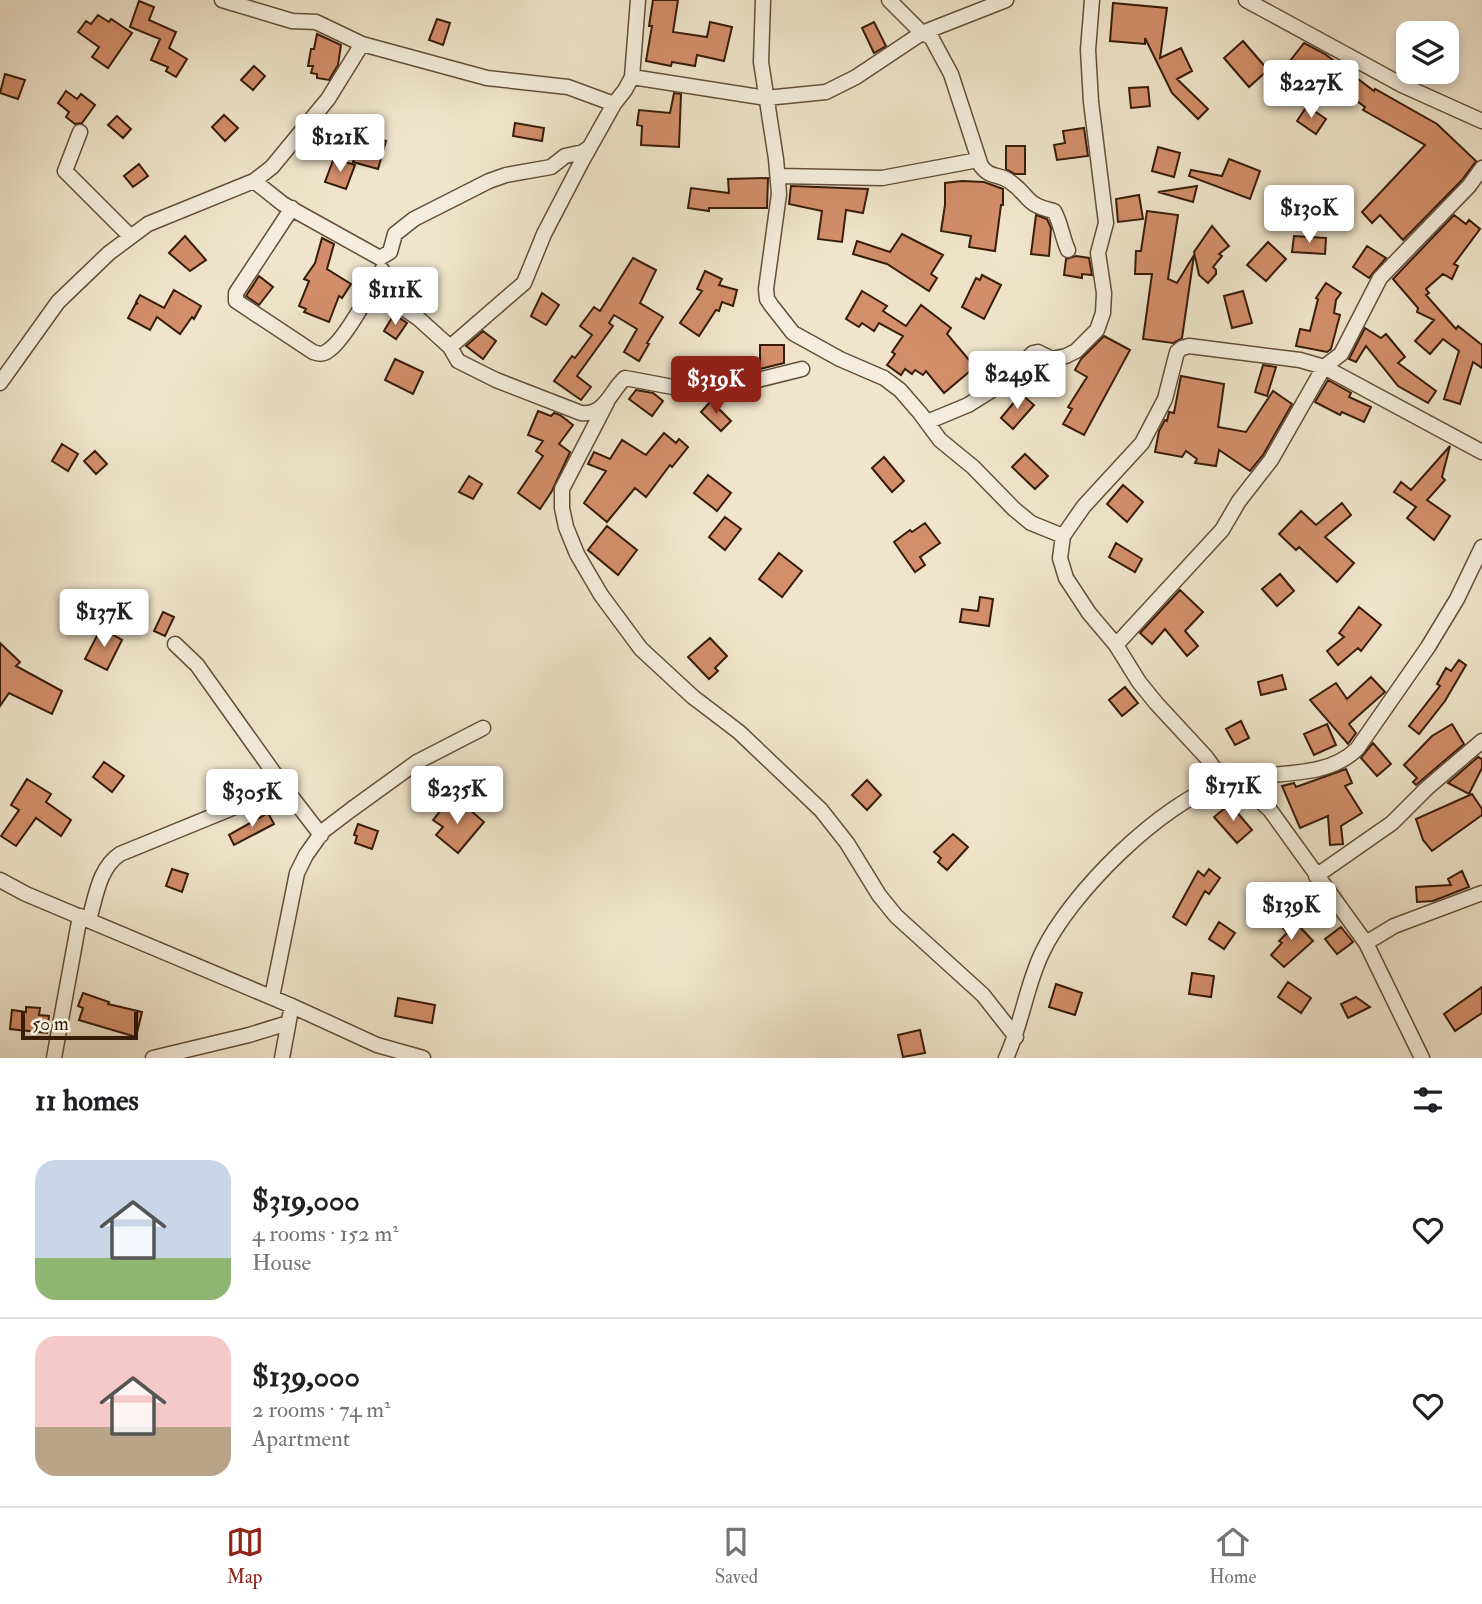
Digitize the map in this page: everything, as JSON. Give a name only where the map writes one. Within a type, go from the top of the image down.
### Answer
[{"type":"street","points":[[222,0],[292,21],[316,22],[362,44],[486,78],[568,87],[614,104]]},
{"type":"street","points":[[450,347],[524,283],[544,234],[614,104],[632,77],[638,0]]},
{"type":"street","points":[[762,0],[761,62],[779,194],[766,289],[767,299],[793,333],[840,359],[884,378],[900,390],[940,440],[974,467],[1014,509],[1031,523],[1063,536]]},
{"type":"street","points":[[889,0],[922,33],[931,37],[951,74],[978,160],[987,174],[1009,181],[1035,207],[1054,211],[1068,250]]},
{"type":"street","points":[[632,77],[766,98],[826,92],[856,77],[922,33],[1006,0]]},
{"type":"street","points":[[927,422],[968,405],[1003,383],[1033,353],[1038,352],[1052,359],[1076,351],[1100,325],[1104,293],[1098,253],[1106,223],[1091,102],[1088,50],[1093,0]]},
{"type":"street","points":[[1246,0],[1402,85],[1482,121]]},
{"type":"street","points":[[0,383],[58,302],[130,236],[148,224],[254,181],[272,167],[328,99],[362,44]]},
{"type":"street","points":[[80,132],[65,172],[130,236]]},
{"type":"street","points":[[292,208],[236,293],[236,301],[313,352],[324,353],[331,349],[353,319],[380,272],[395,234],[414,219],[489,181],[506,175],[551,167],[565,156],[583,152],[590,147]]},
{"type":"street","points":[[778,176],[883,178],[978,160]]},
{"type":"street","points":[[1116,645],[1222,530],[1239,501],[1271,460],[1324,367],[1341,354],[1380,278],[1469,186],[1482,168]]},
{"type":"street","points":[[254,181],[292,208],[376,257],[388,255]]},
{"type":"street","points":[[380,272],[388,297],[419,319],[450,347],[458,360],[496,380],[572,410],[590,413],[607,402]]},
{"type":"street","points":[[1422,1058],[1366,943],[1270,810],[1231,781],[1156,704],[1116,645],[1089,613],[1066,578],[1060,558],[1063,536],[1084,506],[1142,443],[1165,399],[1177,352],[1189,346],[1300,360],[1324,367],[1482,452]]},
{"type":"street","points":[[802,369],[705,393],[625,378],[607,402],[565,481],[562,508],[577,554],[601,595],[642,649],[693,697],[739,732],[821,810],[847,843],[879,895],[896,916],[983,995],[1016,1037]]},
{"type":"street","points":[[1006,1058],[1016,1037],[1042,953],[1057,926],[1093,880],[1137,835],[1175,807],[1231,781],[1325,768],[1349,757],[1428,647],[1457,599],[1482,547]]},
{"type":"street","points":[[175,644],[197,665],[284,788],[321,835]]},
{"type":"street","points":[[272,997],[297,873],[321,835],[417,762],[483,728]]},
{"type":"street","points":[[1316,876],[1392,823],[1427,788],[1482,741]]},
{"type":"street","points":[[54,1058],[84,918],[110,860],[284,788]]},
{"type":"street","points":[[0,880],[26,894],[272,997],[377,1045],[423,1058]]},
{"type":"street","points":[[1366,943],[1394,926],[1482,893]]},
{"type":"street","points":[[282,1058],[292,1006]]},
{"type":"street","points":[[153,1058],[288,1023]]},
{"type":"building","points":[[653,0],[678,0],[673,32],[707,37],[710,22],[732,27],[724,61],[697,55],[695,66],[672,62],[671,66],[646,61]]},
{"type":"building","points":[[139,1],[154,7],[149,20],[176,32],[169,48],[187,59],[176,77],[166,71],[168,67],[151,60],[160,39],[130,27]]},
{"type":"building","points":[[1113,3],[1167,8],[1160,58],[1181,48],[1192,71],[1177,79],[1208,109],[1198,119],[1172,93],[1145,38],[1145,44],[1110,41]]},
{"type":"building","points":[[98,15],[109,22],[111,19],[132,33],[108,68],[92,57],[99,47],[78,32],[86,21],[91,24]]},
{"type":"building","points":[[437,19],[450,23],[443,45],[429,40]]},
{"type":"building","points":[[874,22],[886,46],[874,53],[862,28]]},
{"type":"building","points":[[317,34],[341,45],[338,65],[329,80],[317,78],[317,74],[311,73],[313,66],[308,66]]},
{"type":"building","points":[[1243,41],[1268,70],[1249,87],[1224,58]]},
{"type":"building","points":[[1304,43],[1325,54],[1374,91],[1375,89],[1437,124],[1476,161],[1462,180],[1403,240],[1380,215],[1372,223],[1362,212],[1425,145],[1363,110],[1365,107],[1347,94],[1349,84],[1344,92],[1327,80],[1316,94],[1305,85],[1311,78],[1290,61]]},
{"type":"building","points":[[254,66],[265,76],[253,90],[241,80]]},
{"type":"building","points":[[5,74],[25,80],[18,99],[0,93]]},
{"type":"building","points":[[1148,87],[1150,106],[1131,108],[1129,88]]},
{"type":"building","points":[[66,91],[77,99],[81,94],[95,105],[82,123],[75,124],[66,117],[69,112],[58,103]]},
{"type":"building","points":[[674,93],[681,94],[679,147],[641,145],[642,126],[637,125],[639,110],[670,113]]},
{"type":"building","points":[[1307,106],[1326,119],[1316,134],[1297,121]]},
{"type":"building","points":[[224,115],[238,128],[225,141],[212,127]]},
{"type":"building","points":[[117,116],[131,129],[123,138],[108,125]]},
{"type":"building","points":[[515,123],[544,128],[542,141],[513,136]]},
{"type":"building","points":[[1084,128],[1088,156],[1057,160],[1054,145],[1065,143],[1063,131]]},
{"type":"building","points":[[362,134],[386,141],[378,169],[353,162]]},
{"type":"building","points":[[1006,146],[1025,146],[1025,174],[1015,174],[1006,169]]},
{"type":"building","points":[[1158,147],[1180,153],[1174,177],[1152,171]]},
{"type":"building","points":[[334,158],[355,165],[346,189],[325,182]]},
{"type":"building","points":[[1229,159],[1260,171],[1250,199],[1189,176],[1191,170],[1222,176]]},
{"type":"building","points":[[139,164],[148,176],[133,187],[124,176]]},
{"type":"building","points":[[768,178],[767,208],[709,208],[709,211],[688,208],[691,188],[729,193],[728,179]]},
{"type":"building","points":[[984,182],[1003,189],[995,251],[969,247],[971,236],[941,231],[945,183]]},
{"type":"building","points":[[791,186],[868,189],[863,213],[846,210],[842,242],[818,239],[822,211],[789,204]]},
{"type":"building","points":[[1197,186],[1193,202],[1158,192]]},
{"type":"building","points":[[1139,195],[1143,219],[1118,222],[1116,199]]},
{"type":"building","points":[[1147,211],[1178,215],[1168,279],[1177,283],[1194,255],[1182,338],[1173,343],[1143,339],[1152,274],[1135,274],[1136,251],[1141,251]]},
{"type":"building","points":[[1036,215],[1047,219],[1051,228],[1049,256],[1031,254]]},
{"type":"building","points":[[1454,215],[1466,224],[1469,220],[1480,229],[1454,264],[1458,266],[1452,279],[1443,274],[1426,289],[1429,293],[1426,295],[1456,329],[1458,326],[1482,345],[1482,368],[1473,362],[1460,404],[1444,399],[1459,351],[1443,339],[1430,354],[1415,341],[1434,320],[1417,312],[1418,308],[1393,279]]},
{"type":"building","points":[[1212,226],[1229,246],[1219,254],[1222,256],[1213,267],[1216,274],[1208,283],[1199,275],[1194,252]]},
{"type":"building","points":[[902,234],[943,255],[931,274],[937,278],[929,291],[887,264],[853,254],[857,241],[890,252]]},
{"type":"building","points":[[185,236],[206,260],[190,271],[169,253]]},
{"type":"building","points":[[1294,236],[1326,238],[1325,254],[1292,252]]},
{"type":"building","points":[[322,238],[334,244],[327,269],[351,284],[342,298],[339,296],[329,322],[304,312],[306,309],[299,306],[309,281],[304,279],[315,263]]},
{"type":"building","points":[[1268,242],[1286,259],[1266,281],[1247,265]]},
{"type":"building","points":[[1367,246],[1386,258],[1369,278],[1353,267]]},
{"type":"building","points":[[1076,256],[1089,258],[1092,275],[1082,274],[1082,278],[1064,275],[1066,259]]},
{"type":"building","points":[[633,258],[656,270],[640,303],[663,317],[639,361],[624,352],[637,329],[614,315],[609,323],[613,326],[577,376],[591,387],[581,400],[554,381],[592,335],[580,326],[594,307],[600,311]]},
{"type":"building","points":[[705,271],[722,279],[719,285],[737,290],[733,306],[722,302],[719,311],[716,310],[699,336],[680,323],[702,291],[697,289]]},
{"type":"building","points":[[982,275],[1001,285],[984,319],[962,307],[976,278],[980,280]]},
{"type":"building","points":[[259,276],[273,287],[259,305],[246,296]]},
{"type":"building","points":[[1326,283],[1341,293],[1336,300],[1334,313],[1340,315],[1331,349],[1327,352],[1296,346],[1300,329],[1310,331],[1318,299],[1316,298]]},
{"type":"building","points":[[174,290],[201,306],[194,319],[192,317],[180,334],[157,317],[150,330],[128,318],[136,303],[138,304],[136,302],[140,295],[164,308]]},
{"type":"building","points":[[862,291],[887,306],[883,311],[906,326],[921,305],[951,328],[947,334],[975,367],[944,393],[926,371],[923,375],[915,370],[912,374],[905,369],[901,375],[887,365],[903,336],[879,323],[874,331],[862,323],[859,327],[846,319]]},
{"type":"building","points":[[1243,291],[1252,323],[1232,328],[1224,296]]},
{"type":"building","points":[[542,293],[559,305],[546,325],[531,316]]},
{"type":"building","points":[[394,314],[407,323],[396,339],[384,331]]},
{"type":"building","points":[[1365,328],[1381,338],[1386,334],[1405,357],[1398,363],[1436,391],[1428,403],[1398,386],[1366,346],[1356,362],[1349,359]]},
{"type":"building","points":[[483,331],[496,341],[483,359],[466,346]]},
{"type":"building","points":[[1104,336],[1130,350],[1084,435],[1063,424],[1072,409],[1068,407],[1087,377],[1075,370],[1081,359]]},
{"type":"building","points":[[760,345],[784,345],[784,363],[760,369]]},
{"type":"building","points":[[395,359],[423,372],[413,394],[385,380]]},
{"type":"building","points":[[1263,365],[1276,367],[1267,396],[1255,392]]},
{"type":"building","points":[[1181,376],[1224,384],[1218,427],[1246,432],[1273,391],[1292,404],[1263,455],[1250,471],[1219,450],[1216,466],[1195,463],[1197,459],[1186,451],[1182,457],[1155,452],[1159,431],[1165,420],[1167,421],[1169,412],[1174,413]]},
{"type":"building","points":[[1328,380],[1351,393],[1349,397],[1371,407],[1364,422],[1342,412],[1340,415],[1315,402]]},
{"type":"building","points":[[636,390],[653,393],[663,401],[652,416],[629,399]]},
{"type":"building","points":[[1021,394],[1034,405],[1013,429],[1001,418]]},
{"type":"building","points":[[711,401],[731,421],[721,431],[701,412]]},
{"type":"building","points":[[538,411],[551,416],[554,413],[560,415],[573,425],[559,444],[570,452],[552,491],[540,509],[518,493],[543,456],[536,451],[543,441],[528,435]]},
{"type":"building","points":[[664,433],[676,443],[679,439],[688,447],[672,467],[670,465],[646,497],[635,488],[607,522],[584,503],[606,471],[588,464],[594,452],[610,459],[622,440],[646,455]]},
{"type":"building","points":[[62,444],[78,454],[68,471],[52,461]]},
{"type":"building","points":[[1450,446],[1442,477],[1445,480],[1427,500],[1450,516],[1434,540],[1407,518],[1416,507],[1394,492],[1401,482],[1411,490]]},
{"type":"building","points":[[95,451],[107,464],[96,474],[84,461]]},
{"type":"building","points":[[1025,454],[1048,476],[1035,489],[1012,467]]},
{"type":"building","points":[[884,457],[904,481],[892,492],[872,468]]},
{"type":"building","points":[[708,475],[731,493],[717,511],[694,493]]},
{"type":"building","points":[[469,476],[482,484],[473,499],[459,492]]},
{"type":"building","points":[[1123,485],[1143,502],[1127,522],[1107,504]]},
{"type":"building","points":[[1342,503],[1351,515],[1325,537],[1354,563],[1337,582],[1299,547],[1296,550],[1279,534],[1301,511],[1316,525]]},
{"type":"building","points":[[725,517],[741,529],[725,550],[709,537]]},
{"type":"building","points":[[925,523],[940,543],[920,557],[925,565],[915,572],[894,542]]},
{"type":"building","points":[[607,526],[637,550],[618,575],[588,550]]},
{"type":"building","points":[[1116,543],[1142,559],[1135,572],[1109,557]]},
{"type":"building","points":[[779,553],[802,571],[782,597],[759,579]]},
{"type":"building","points":[[1280,574],[1294,591],[1277,606],[1262,589]]},
{"type":"building","points":[[1180,590],[1203,612],[1185,631],[1198,646],[1187,656],[1165,629],[1152,644],[1140,633]]},
{"type":"building","points":[[980,597],[993,599],[989,626],[960,622],[962,609],[978,611]]},
{"type":"building","points":[[1359,607],[1381,625],[1361,651],[1358,648],[1338,665],[1327,651],[1344,637],[1339,633]]},
{"type":"building","points":[[163,612],[174,617],[165,636],[154,631]]},
{"type":"building","points":[[101,628],[122,640],[107,670],[85,659]]},
{"type":"building","points":[[710,638],[727,656],[715,668],[718,671],[709,679],[688,657]]},
{"type":"building","points":[[0,643],[20,662],[16,666],[62,691],[52,714],[9,693],[0,706]]},
{"type":"building","points":[[1459,660],[1466,665],[1445,701],[1419,734],[1409,726],[1440,686],[1437,684],[1446,668],[1451,671]]},
{"type":"building","points":[[1282,675],[1286,689],[1261,695],[1258,682]]},
{"type":"building","points":[[1371,677],[1385,692],[1349,724],[1356,733],[1348,744],[1310,700],[1336,683],[1347,699]]},
{"type":"building","points":[[1125,687],[1138,703],[1122,716],[1109,700]]},
{"type":"building","points":[[1241,721],[1249,738],[1235,745],[1226,729]]},
{"type":"building","points":[[1327,724],[1336,745],[1314,755],[1304,734]]},
{"type":"building","points":[[1452,724],[1464,744],[1416,785],[1413,782],[1417,778],[1404,765],[1432,736]]},
{"type":"building","points":[[1373,743],[1391,764],[1377,776],[1361,758]]},
{"type":"building","points":[[1478,757],[1482,759],[1482,768],[1469,794],[1448,783]]},
{"type":"building","points":[[104,762],[124,776],[112,792],[93,777]]},
{"type":"building","points":[[1346,769],[1352,783],[1345,786],[1362,813],[1341,826],[1343,844],[1330,845],[1328,816],[1300,828],[1282,786],[1294,783],[1296,787]]},
{"type":"building","points":[[27,779],[51,794],[46,802],[71,820],[61,836],[36,818],[16,846],[1,836],[19,810],[11,805]]},
{"type":"building","points":[[867,780],[881,795],[867,810],[852,795]]},
{"type":"building","points":[[1472,794],[1482,809],[1482,815],[1432,851],[1423,840],[1416,819]]},
{"type":"building","points":[[461,802],[484,822],[458,853],[436,835],[443,827],[433,820],[446,804],[454,811]]},
{"type":"building","points":[[1230,804],[1252,830],[1237,843],[1214,817]]},
{"type":"building","points":[[268,813],[274,824],[234,845],[229,835]]},
{"type":"building","points":[[358,824],[378,831],[372,849],[355,843],[357,836],[354,835]]},
{"type":"building","points":[[953,834],[968,847],[947,870],[938,862],[941,858],[934,852]]},
{"type":"building","points":[[172,869],[188,874],[182,892],[166,886]]},
{"type":"building","points":[[1209,869],[1220,878],[1209,894],[1205,891],[1186,925],[1173,917],[1198,871],[1204,876]]},
{"type":"building","points":[[1462,871],[1469,887],[1433,901],[1417,902],[1416,887],[1451,885],[1448,879]]},
{"type":"building","points":[[1288,914],[1313,941],[1284,967],[1271,955],[1287,933],[1279,923]]},
{"type":"building","points":[[1219,922],[1235,933],[1224,949],[1209,939]]},
{"type":"building","points":[[1341,927],[1353,942],[1337,954],[1325,939]]},
{"type":"building","points":[[1192,973],[1214,976],[1211,997],[1189,994]]},
{"type":"building","points":[[1288,982],[1311,998],[1301,1013],[1278,997]]},
{"type":"building","points":[[1056,984],[1082,993],[1075,1015],[1049,1007]]},
{"type":"building","points":[[1482,987],[1482,1013],[1455,1031],[1444,1014]]},
{"type":"building","points":[[83,993],[109,1002],[108,1004],[142,1012],[136,1037],[79,1020],[83,1008],[78,1006]]},
{"type":"building","points":[[1356,997],[1370,1007],[1348,1018],[1341,1004]]},
{"type":"building","points":[[398,998],[435,1005],[432,1023],[395,1016]]},
{"type":"building","points":[[26,1007],[40,1008],[39,1015],[49,1016],[47,1033],[10,1029],[12,1010],[26,1012]]},
{"type":"building","points":[[920,1030],[925,1053],[903,1057],[898,1035]]}]
